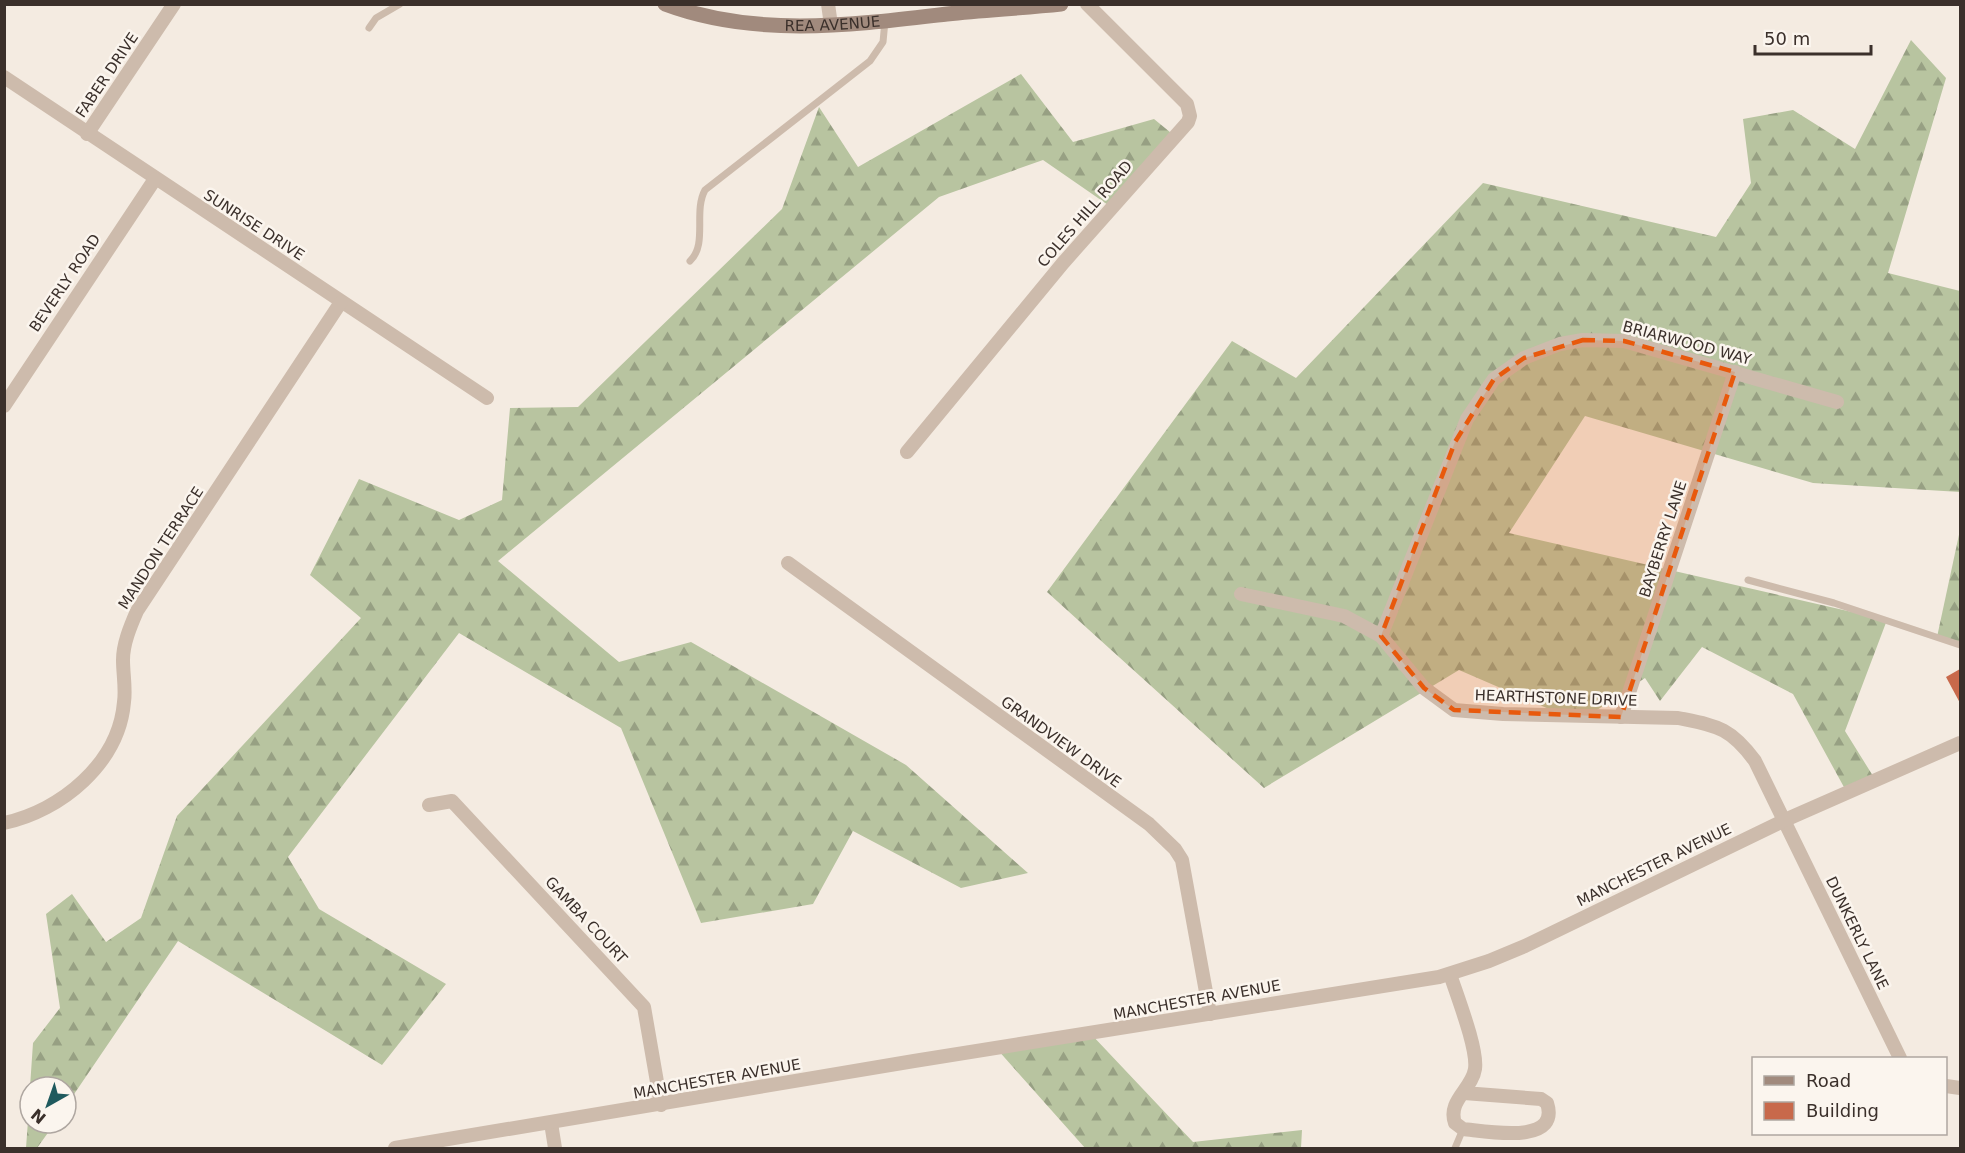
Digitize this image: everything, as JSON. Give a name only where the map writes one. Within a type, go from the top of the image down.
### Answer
[{"type":"street","name":"FABER DRIVE","points":[[87,135],[174,4]]},
{"type":"street","name":"REA AVENUE","points":[[665,4],[710,18],[777,26],[885,21],[1062,4]]},
{"type":"street","points":[[828,4],[831,25]]},
{"type":"street","name":"COLES HILL ROAD","points":[[907,452],[1063,263],[1188,122],[1190,116],[1187,104],[1087,4]]},
{"type":"street","name":"SUNRISE DRIVE","points":[[4,78],[487,398]]},
{"type":"street","name":"BEVERLY ROAD","points":[[4,406],[154,179]]},
{"type":"street","name":"MANDON TERRACE","points":[[4,823],[30,816],[60,801],[86,779],[99,762],[117,732],[121,718],[124,701],[123,658],[136,611],[341,302]]},
{"type":"street","name":"BRIARWOOD WAY","points":[[1381,636],[1455,442],[1480,396],[1508,368],[1560,344],[1583,340],[1624,341],[1837,402]]},
{"type":"street","name":"BAYBERRY LANE","points":[[1621,717],[1735,372]]},
{"type":"street","name":"GRANDVIEW DRIVE","points":[[788,564],[1149,824],[1175,849],[1182,860],[1188,887],[1210,1014]]},
{"type":"street","name":"HEARTHSTONE DRIVE","points":[[1241,594],[1344,616],[1381,636],[1424,688],[1454,711],[1678,718],[1706,723],[1734,736],[1755,761],[1785,820]]},
{"type":"street","name":"MANCHESTER AVENUE","points":[[395,1149],[1450,974],[1525,946],[1785,820],[1960,743]]},
{"type":"street","name":"GAMBA COURT","points":[[429,805],[452,801],[644,1007],[661,1105]]},
{"type":"street","name":"DUNKERLY LANE","points":[[1785,820],[1899,1057]]},
{"type":"street","points":[[1450,974],[1476,1058],[1471,1082],[1464,1093],[1454,1109],[1455,1123],[1463,1129],[1528,1133],[1543,1125],[1549,1110],[1547,1103],[1541,1099],[1464,1093]]},
{"type":"street","points":[[550,1123],[555,1149]]},
{"type":"lane","points":[[369,28],[376,18],[400,4]]},
{"type":"lane","points":[[690,261],[698,252],[700,202],[705,190],[870,61],[883,42],[885,21]]},
{"type":"lane","points":[[1748,580],[1834,603],[1960,645]]},
{"type":"lane","points":[[1455,1149],[1463,1129]]},
{"type":"highlighted area","points":[[1583,340],[1624,341],[1735,372],[1621,717],[1454,710],[1424,688],[1381,636],[1455,442],[1494,379],[1524,358]]},
{"type":"green space","points":[[1911,40],[1946,78],[1888,273],[1960,291],[1960,492],[1813,483],[1585,416],[1509,533],[1887,620],[1845,731],[1873,776],[1845,789],[1793,694],[1702,647],[1660,701],[1645,678],[1579,722],[1459,670],[1264,788],[1047,592],[1232,341],[1296,378],[1483,183],[1716,237],[1751,183],[1743,119],[1793,110],[1855,149]]},
{"type":"green space","points":[[1021,74],[1073,142],[1154,119],[1176,137],[1111,207],[1043,160],[939,197],[498,561],[619,662],[691,642],[906,765],[1028,873],[961,888],[853,831],[813,904],[701,923],[621,728],[459,633],[288,857],[319,909],[446,984],[382,1065],[178,941],[78,1088],[78,1075],[31,1075],[33,1043],[60,1008],[46,914],[72,894],[106,942],[141,918],[177,816],[361,618],[310,575],[359,479],[459,520],[502,500],[510,408],[578,407],[782,209],[819,107],[858,167]]},
{"type":"green space","points":[[1960,530],[1960,647],[1937,637]]},
{"type":"green space","points":[[1090,1033],[1193,1142],[1302,1130],[1301,1148],[1085,1148],[997,1049]]},
{"type":"green space","points":[[27,1135],[46,1135],[37,1148],[26,1148]]},
{"type":"building","points":[[1960,669],[1960,703],[1946,677]]}]
